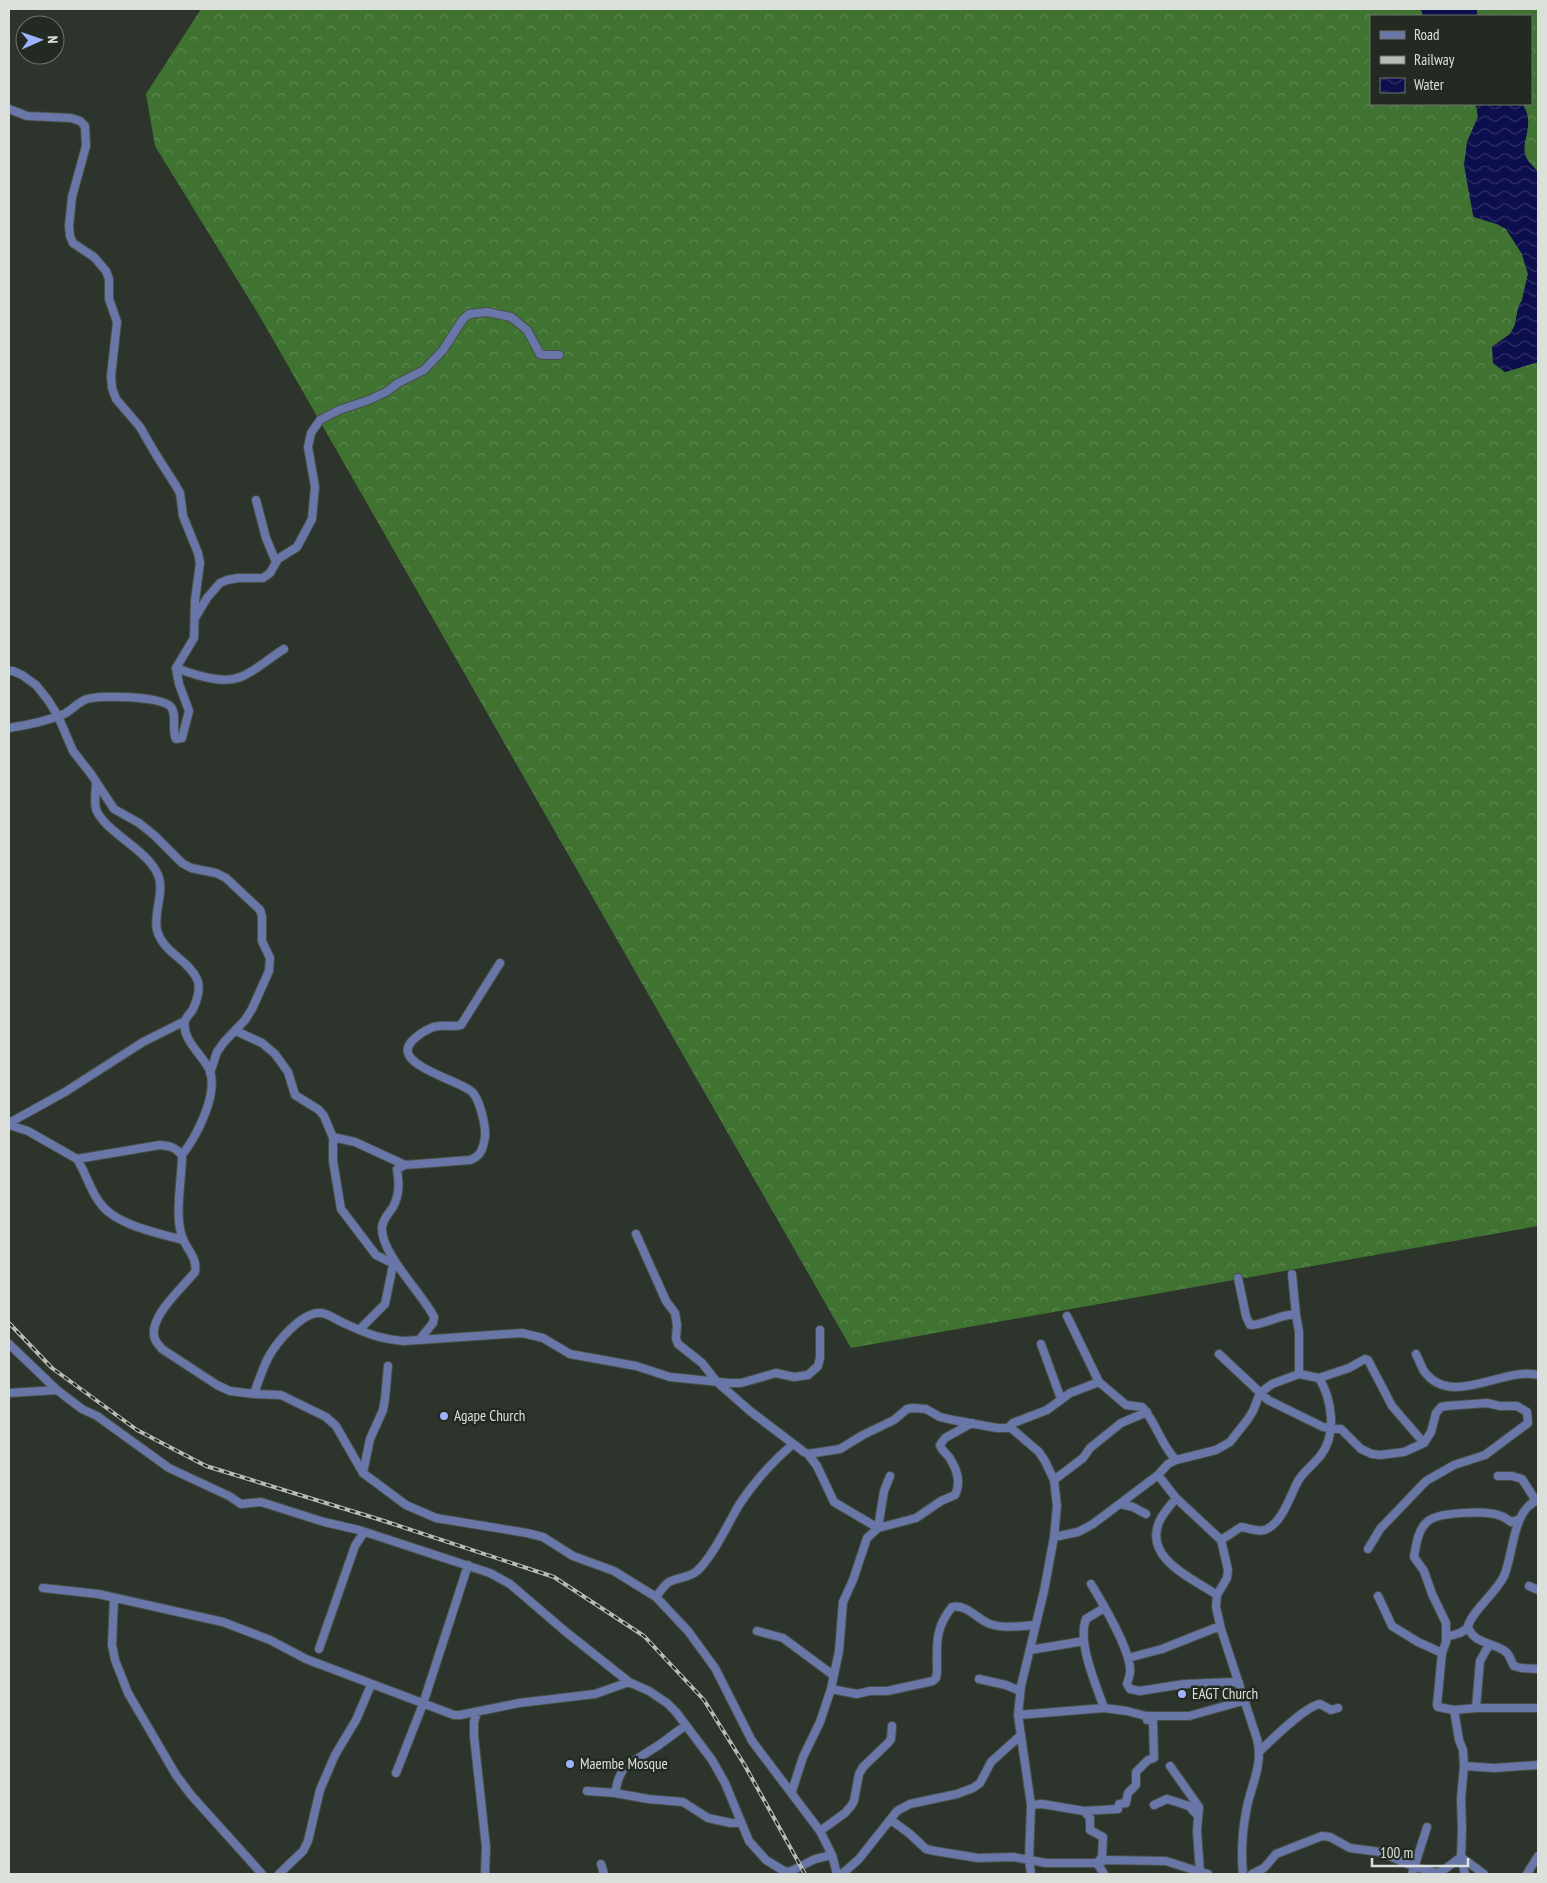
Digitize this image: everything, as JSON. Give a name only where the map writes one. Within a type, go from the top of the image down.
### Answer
[{"type":"street","points":[[9,109],[28,116],[71,118],[80,121],[84,126],[86,146],[72,197],[69,226],[70,236],[73,243],[100,262],[109,278],[109,299],[116,322],[111,376],[112,388],[116,399],[140,427],[180,493],[186,528],[194,543],[200,563],[192,643],[176,668],[179,684],[189,711],[182,738],[176,739],[174,735],[174,714],[172,708],[157,700],[125,697],[94,698],[80,703],[58,716],[37,723],[9,728]]},
{"type":"street","points":[[194,620],[207,598],[220,584],[227,580],[238,578],[263,578],[270,573],[280,558],[296,549],[311,523],[315,487],[308,447],[312,433],[320,420],[339,410],[386,392],[398,383],[424,370],[443,350],[463,319],[469,314],[486,312],[511,316],[527,330],[540,354],[544,356],[559,355]]},
{"type":"street","points":[[256,500],[266,538],[276,562]]},
{"type":"street","points":[[176,668],[199,675],[231,679],[244,676],[284,649]]},
{"type":"street","points":[[9,671],[22,674],[36,685],[48,700],[58,716],[73,751],[114,810],[139,823],[191,868],[216,873],[226,878],[260,910],[262,916],[262,941],[271,964],[252,1009],[217,1052],[210,1073],[211,1084],[207,1107],[200,1127],[182,1155],[179,1222],[183,1240],[195,1259],[195,1272],[167,1304],[157,1321],[154,1335],[156,1342],[162,1349],[217,1385],[230,1391],[281,1395],[326,1416],[336,1426],[363,1473],[406,1505],[436,1518],[543,1537],[573,1556],[614,1570],[656,1597],[671,1611],[715,1668],[752,1741],[820,1831],[832,1855],[837,1874]]},
{"type":"street","points":[[96,782],[95,798],[97,812],[112,828],[151,862],[160,878],[161,888],[156,909],[156,922],[165,947],[191,971],[199,984],[196,1001],[185,1021],[186,1032],[190,1042],[210,1073]]},
{"type":"street","points":[[420,1339],[434,1323],[434,1317],[431,1310],[396,1266],[382,1234],[383,1222],[394,1204],[399,1188],[397,1169],[405,1165],[477,1158],[482,1151],[485,1133],[484,1122],[473,1092],[468,1088],[442,1078],[412,1060],[408,1055],[408,1048],[420,1034],[432,1027],[461,1025],[500,962]]},
{"type":"street","points":[[9,1124],[65,1092],[143,1042],[185,1021]]},
{"type":"street","points":[[236,1031],[262,1043],[275,1054],[288,1072],[295,1095],[319,1110],[324,1116],[334,1140],[333,1161],[341,1209],[376,1255],[396,1266]]},
{"type":"street","points":[[9,1124],[28,1132],[77,1159],[84,1169],[100,1204],[109,1213],[120,1220],[183,1240]]},
{"type":"street","points":[[334,1140],[348,1139],[405,1165]]},
{"type":"street","points":[[77,1159],[160,1145],[172,1146],[182,1155]]},
{"type":"street","points":[[636,1234],[666,1300],[675,1313],[677,1325],[676,1339],[678,1344],[702,1363],[717,1382],[750,1411],[808,1454],[817,1466],[834,1502],[878,1528]]},
{"type":"street","points":[[359,1330],[385,1304],[396,1266]]},
{"type":"street","points":[[1292,1274],[1299,1332],[1299,1374]]},
{"type":"street","points":[[1238,1278],[1246,1316],[1250,1325],[1296,1315]]},
{"type":"street","points":[[254,1394],[268,1358],[290,1331],[306,1318],[319,1313],[385,1340],[404,1341],[522,1333],[543,1338],[570,1354],[636,1366],[670,1377],[717,1382],[741,1382],[776,1373],[794,1377],[808,1375],[818,1366],[820,1358],[820,1330]]},
{"type":"street","points":[[1067,1316],[1099,1382],[1126,1405],[1140,1405],[1148,1412],[1157,1433],[1176,1460]]},
{"type":"street","points":[[9,1344],[57,1390],[169,1468],[229,1496],[241,1504],[261,1502],[324,1522],[364,1532],[490,1573],[510,1584],[629,1682],[649,1691],[667,1703],[712,1760],[726,1783],[749,1841],[766,1860],[787,1873],[815,1859],[832,1855]]},
{"type":"street","points":[[1041,1344],[1061,1399]]},
{"type":"street","points":[[1219,1354],[1260,1393],[1281,1407],[1323,1427],[1340,1429],[1366,1452],[1380,1456],[1404,1452],[1424,1443],[1431,1432],[1436,1413],[1441,1407],[1479,1402],[1500,1406],[1517,1406],[1525,1410],[1528,1414],[1528,1423],[1487,1453],[1454,1465],[1426,1481],[1380,1529],[1368,1549]]},
{"type":"street","points":[[1416,1354],[1429,1377],[1448,1387],[1470,1385],[1521,1373],[1538,1375]]},
{"type":"street","points":[[1054,1537],[1084,1529],[1158,1475],[1168,1464],[1176,1460],[1216,1450],[1230,1442],[1251,1414],[1260,1393],[1272,1384],[1299,1374],[1319,1378],[1349,1368],[1365,1359],[1368,1360],[1392,1406],[1424,1443]]},
{"type":"street","points":[[363,1473],[370,1439],[383,1410],[388,1366]]},
{"type":"street","points":[[1221,1540],[1241,1527],[1262,1531],[1272,1525],[1299,1480],[1322,1454],[1331,1428],[1329,1406],[1319,1378]]},
{"type":"street","points":[[1008,1428],[1013,1423],[1047,1410],[1076,1390],[1099,1382]]},
{"type":"street","points":[[9,1393],[57,1390]]},
{"type":"street","points":[[808,1454],[840,1449],[894,1420],[910,1408],[926,1409],[944,1418],[992,1428],[1014,1429],[1039,1452],[1054,1480],[1057,1506],[1054,1537],[1020,1691],[1018,1715],[1031,1805],[1029,1860],[1032,1874]]},
{"type":"street","points":[[1054,1480],[1083,1458],[1090,1448],[1121,1423],[1148,1412]]},
{"type":"street","points":[[792,1792],[803,1757],[820,1722],[831,1689],[838,1651],[843,1602],[853,1580],[867,1538],[878,1528],[916,1518],[941,1501],[955,1495],[958,1488],[958,1480],[950,1459],[940,1444],[945,1438],[973,1423]]},
{"type":"street","points":[[656,1597],[669,1582],[690,1575],[698,1570],[741,1503],[761,1476],[793,1444]]},
{"type":"street","points":[[1158,1475],[1176,1498],[1221,1540],[1228,1570],[1227,1578],[1217,1594],[1216,1607],[1221,1629],[1246,1700],[1259,1752],[1259,1762],[1246,1811],[1241,1854],[1243,1874]]},
{"type":"street","points":[[878,1528],[884,1491],[890,1476]]},
{"type":"street","points":[[1446,1637],[1460,1633],[1468,1628],[1468,1624],[1492,1594],[1504,1575],[1520,1519],[1530,1505],[1537,1501],[1522,1479],[1512,1476],[1498,1476]]},
{"type":"street","points":[[1176,1498],[1159,1521],[1157,1534],[1158,1548],[1163,1557],[1173,1566],[1217,1594]]},
{"type":"street","points":[[1120,1504],[1136,1508],[1146,1514]]},
{"type":"street","points":[[1520,1519],[1511,1522],[1499,1515],[1448,1513],[1438,1515],[1428,1521],[1422,1528],[1414,1557],[1424,1571],[1432,1594],[1444,1618],[1446,1637],[1442,1653],[1438,1707],[1454,1710],[1538,1708]]},
{"type":"street","points":[[319,1649],[355,1546],[364,1532]]},
{"type":"street","points":[[396,1773],[424,1704],[468,1566]]},
{"type":"street","points":[[1091,1584],[1118,1634],[1128,1658],[1131,1671],[1128,1684],[1132,1690],[1140,1691],[1184,1684],[1239,1683]]},
{"type":"street","points":[[1530,1586],[1538,1590]]},
{"type":"street","points":[[43,1588],[87,1592],[223,1622],[270,1640],[306,1659],[446,1713],[460,1715],[519,1703],[595,1694],[629,1682]]},
{"type":"street","points":[[1378,1596],[1392,1626],[1418,1642],[1442,1653]]},
{"type":"street","points":[[114,1598],[112,1646],[115,1660],[128,1693],[176,1775],[191,1795],[262,1874]]},
{"type":"street","points":[[831,1689],[857,1694],[870,1691],[887,1691],[932,1681],[936,1678],[937,1672],[937,1633],[952,1607],[961,1607],[985,1622],[994,1625],[1035,1625]]},
{"type":"street","points":[[1104,1608],[1086,1619],[1084,1626],[1085,1650],[1104,1708]]},
{"type":"street","points":[[1128,1658],[1162,1648],[1215,1628],[1221,1629]]},
{"type":"street","points":[[1468,1628],[1473,1635],[1507,1653],[1517,1668],[1538,1669]]},
{"type":"street","points":[[756,1631],[783,1638],[834,1675]]},
{"type":"street","points":[[1030,1650],[1084,1641]]},
{"type":"street","points":[[1476,1708],[1480,1661],[1489,1645]]},
{"type":"street","points":[[979,1679],[1006,1685],[1020,1691]]},
{"type":"street","points":[[279,1874],[303,1851],[308,1842],[320,1790],[335,1755],[356,1720],[372,1685]]},
{"type":"street","points":[[1018,1715],[1104,1708],[1146,1716],[1189,1716],[1246,1700]]},
{"type":"street","points":[[1259,1752],[1311,1707],[1320,1704],[1331,1710],[1338,1708]]},
{"type":"street","points":[[1454,1710],[1459,1740],[1463,1750],[1460,1857],[1465,1874]]},
{"type":"street","points":[[477,1712],[474,1722],[474,1736],[486,1847],[485,1874]]},
{"type":"street","points":[[460,1715],[474,1722]]},
{"type":"street","points":[[1031,1805],[1042,1804],[1084,1811],[1118,1810],[1119,1804],[1126,1803],[1128,1793],[1136,1785],[1136,1772],[1148,1760],[1154,1758],[1153,1720],[1147,1720],[1146,1716]]},
{"type":"street","points":[[615,1792],[624,1767],[686,1725]]},
{"type":"street","points":[[820,1831],[845,1813],[851,1806],[859,1774],[863,1767],[888,1743],[891,1738],[892,1726]]},
{"type":"street","points":[[842,1874],[859,1859],[897,1811],[910,1804],[958,1794],[973,1788],[980,1783],[991,1762],[1021,1734]]},
{"type":"street","points":[[1464,1766],[1494,1768],[1538,1765]]},
{"type":"street","points":[[890,1820],[928,1850],[978,1858],[1013,1857],[1064,1864],[1097,1863],[1106,1860],[1166,1862],[1204,1873],[1197,1831],[1199,1807],[1170,1766]]},
{"type":"street","points":[[587,1790],[683,1802],[708,1818],[717,1821],[741,1823]]},
{"type":"street","points":[[1154,1806],[1167,1799],[1188,1806],[1198,1816]]},
{"type":"street","points":[[1084,1811],[1090,1818],[1090,1830],[1103,1837],[1102,1857],[1097,1863]]},
{"type":"street","points":[[1414,1871],[1427,1827]]},
{"type":"street","points":[[1252,1874],[1264,1868],[1276,1854],[1322,1836],[1330,1837],[1350,1848],[1380,1852],[1414,1871],[1439,1872],[1460,1857]]},
{"type":"street","points":[[1527,1874],[1538,1856]]},
{"type":"street","points":[[1460,1857],[1484,1874]]},
{"type":"street","points":[[1097,1863],[1104,1874]]},
{"type":"street","points":[[601,1864],[604,1874]]},
{"type":"green space","points":[[201,9],[1421,9],[1423,15],[1370,15],[1370,105],[1476,105],[1478,117],[1467,142],[1474,217],[1497,224],[1506,229],[1522,254],[1528,274],[1515,325],[1510,334],[1492,347],[1505,372],[1538,362],[1538,1226],[851,1348],[259,315],[155,146],[146,94]]},
{"type":"green space","points":[[1477,9],[1538,9],[1538,172],[1527,159],[1524,151],[1528,119],[1522,105],[1532,105],[1532,15],[1477,15]]},
{"type":"water","points":[[1421,9],[1477,9],[1477,15],[1423,15]]},
{"type":"water","points":[[1476,105],[1522,105],[1528,119],[1524,151],[1527,159],[1538,172],[1538,362],[1505,372],[1493,363],[1492,347],[1510,334],[1515,325],[1528,274],[1522,254],[1506,229],[1473,215],[1464,165],[1467,142],[1478,117]]},
{"type":"railway","points":[[9,1323],[52,1368],[137,1430],[206,1466],[381,1520],[554,1577],[644,1636],[704,1700],[744,1764],[805,1874]]},
{"type":"place","name":"Agape Church","points":[[444,1416]]},
{"type":"place","name":"EAGT Church","points":[[1182,1694]]},
{"type":"place","name":"Maembe Mosque","points":[[570,1764]]}]
